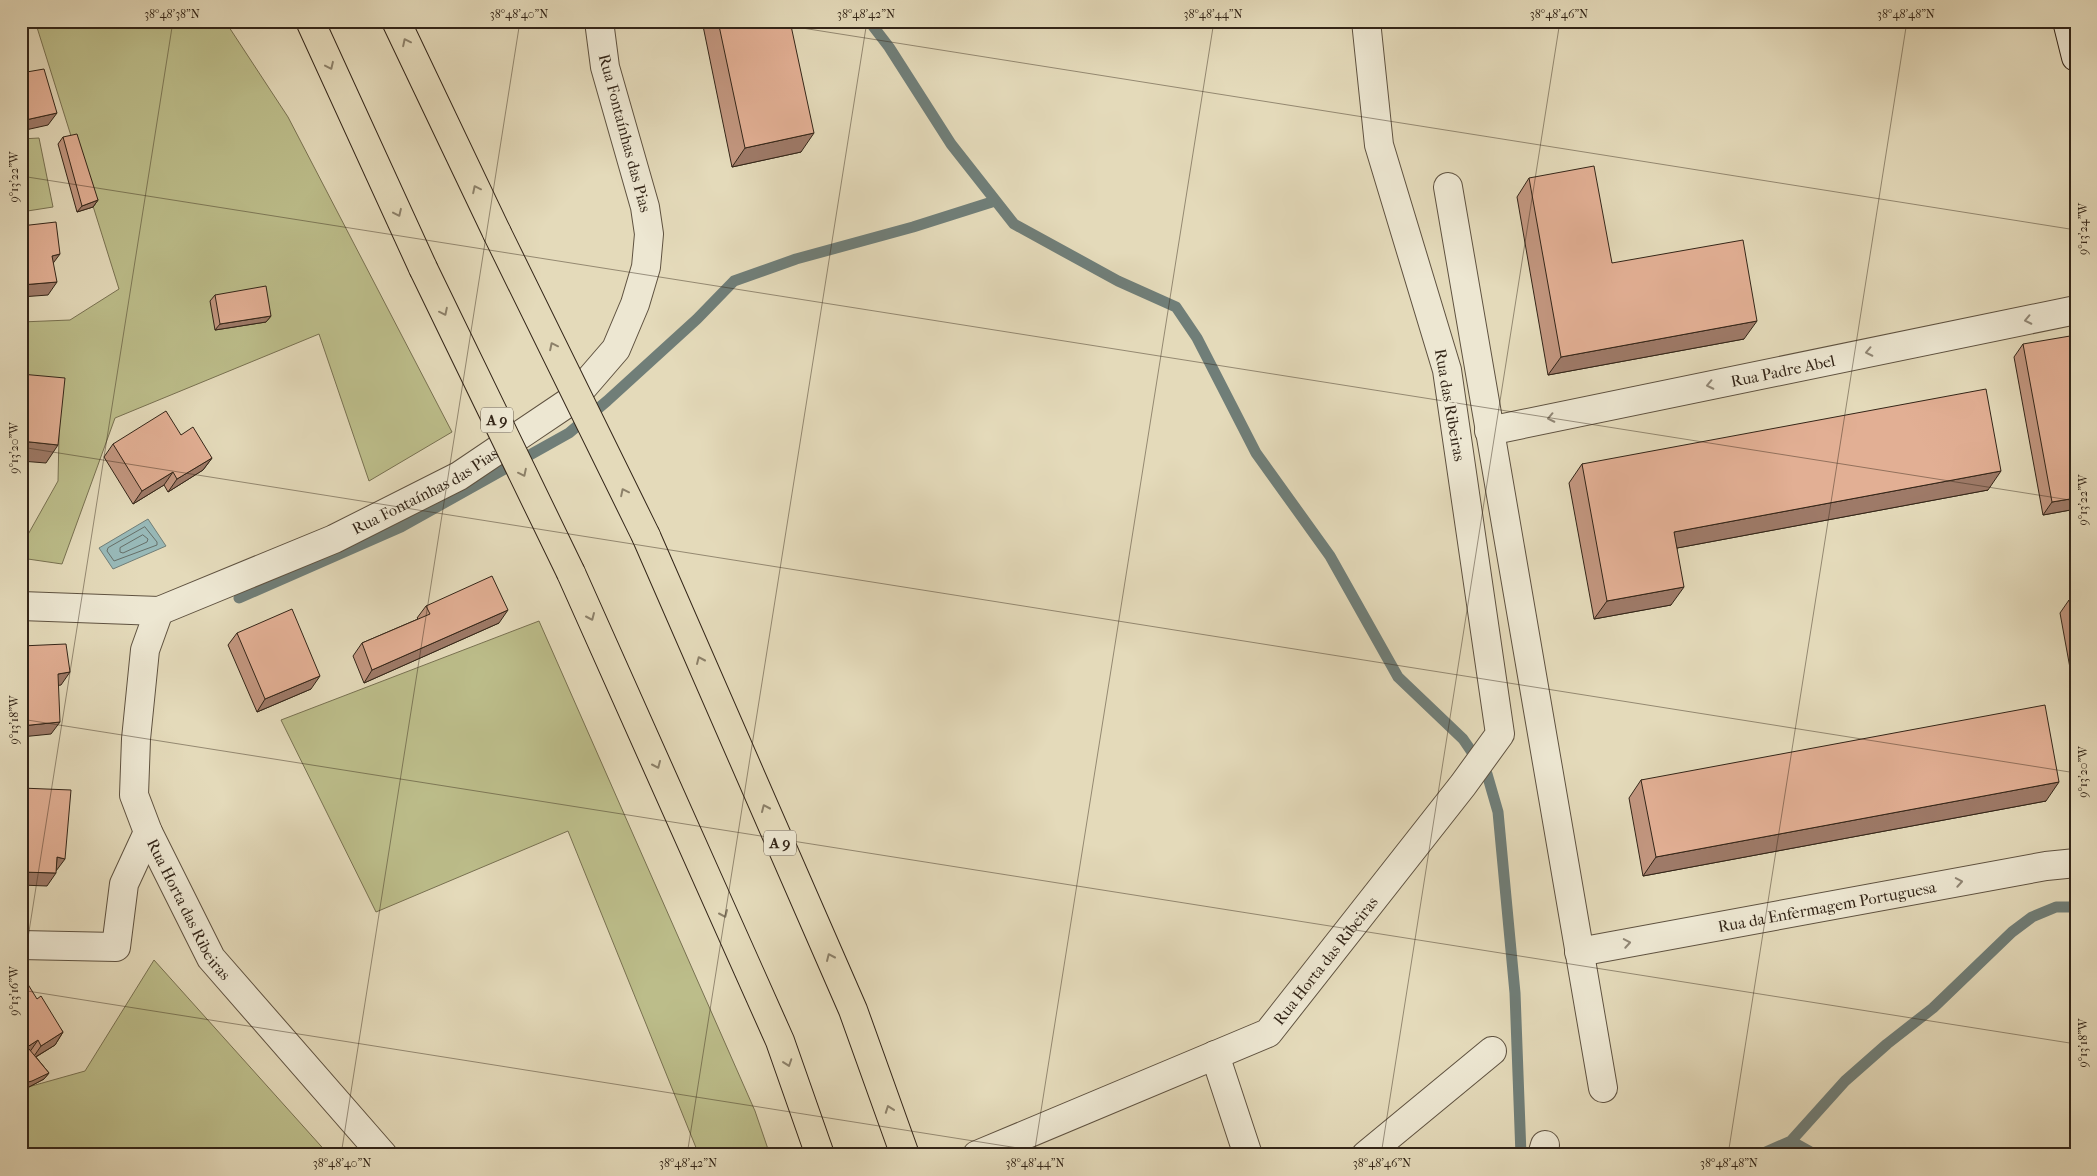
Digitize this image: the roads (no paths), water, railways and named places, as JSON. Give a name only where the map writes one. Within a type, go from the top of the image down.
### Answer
[{"type":"highway","name":"A 9","points":[[310,21],[423,268],[571,572],[780,1041],[820,1155]]},
{"type":"highway","name":"A 9","points":[[396,21],[497,233],[646,536],[854,1010],[905,1155]]},
{"type":"street","name":"Rua Fontaínhas das Pias","points":[[21,606],[159,611],[334,539],[459,476],[572,400],[616,349],[646,267],[649,234],[646,207],[605,67],[599,21]]},
{"type":"street","name":"Rua das Ribeiras","points":[[1366,21],[1379,145],[1447,370],[1500,734]]},
{"type":"street","points":[[2066,21],[2076,57]]},
{"type":"street","points":[[1448,187],[1603,1088]]},
{"type":"street","name":"Rua Padre Abel","points":[[1490,431],[2076,310]]},
{"type":"street","name":"Rua Horta das Ribeiras","points":[[159,611],[144,650],[136,738],[134,795],[148,832],[211,958],[382,1155]]},
{"type":"street","name":"Rua Horta das Ribeiras","points":[[977,1155],[1268,1033],[1463,785],[1500,734]]},
{"type":"street","points":[[21,945],[116,947],[124,884],[148,832]]},
{"type":"street","name":"Rua da Enfermagem Portuguesa","points":[[1579,952],[2046,866],[2076,863]]},
{"type":"street","points":[[1366,1155],[1492,1051]]},
{"type":"street","points":[[1214,1055],[1248,1155]]},
{"type":"water","points":[[148,519],[166,546],[113,569],[99,548]]},
{"type":"waterway","points":[[869,21],[889,47],[951,144],[1014,224],[1118,281],[1176,307],[1197,338],[1256,453],[1330,556],[1398,677],[1463,739],[1487,774],[1498,812],[1515,993],[1521,1155]]},
{"type":"waterway","points":[[239,598],[401,527],[569,433],[697,319],[734,281],[796,259],[913,227],[995,201]]},
{"type":"waterway","points":[[1759,1155],[1791,1141],[1845,1081],[1887,1044],[1933,1008],[2012,932],[2032,917],[2056,907],[2076,907]]},
{"type":"waterway","points":[[1791,1141],[1816,1155]]}]
